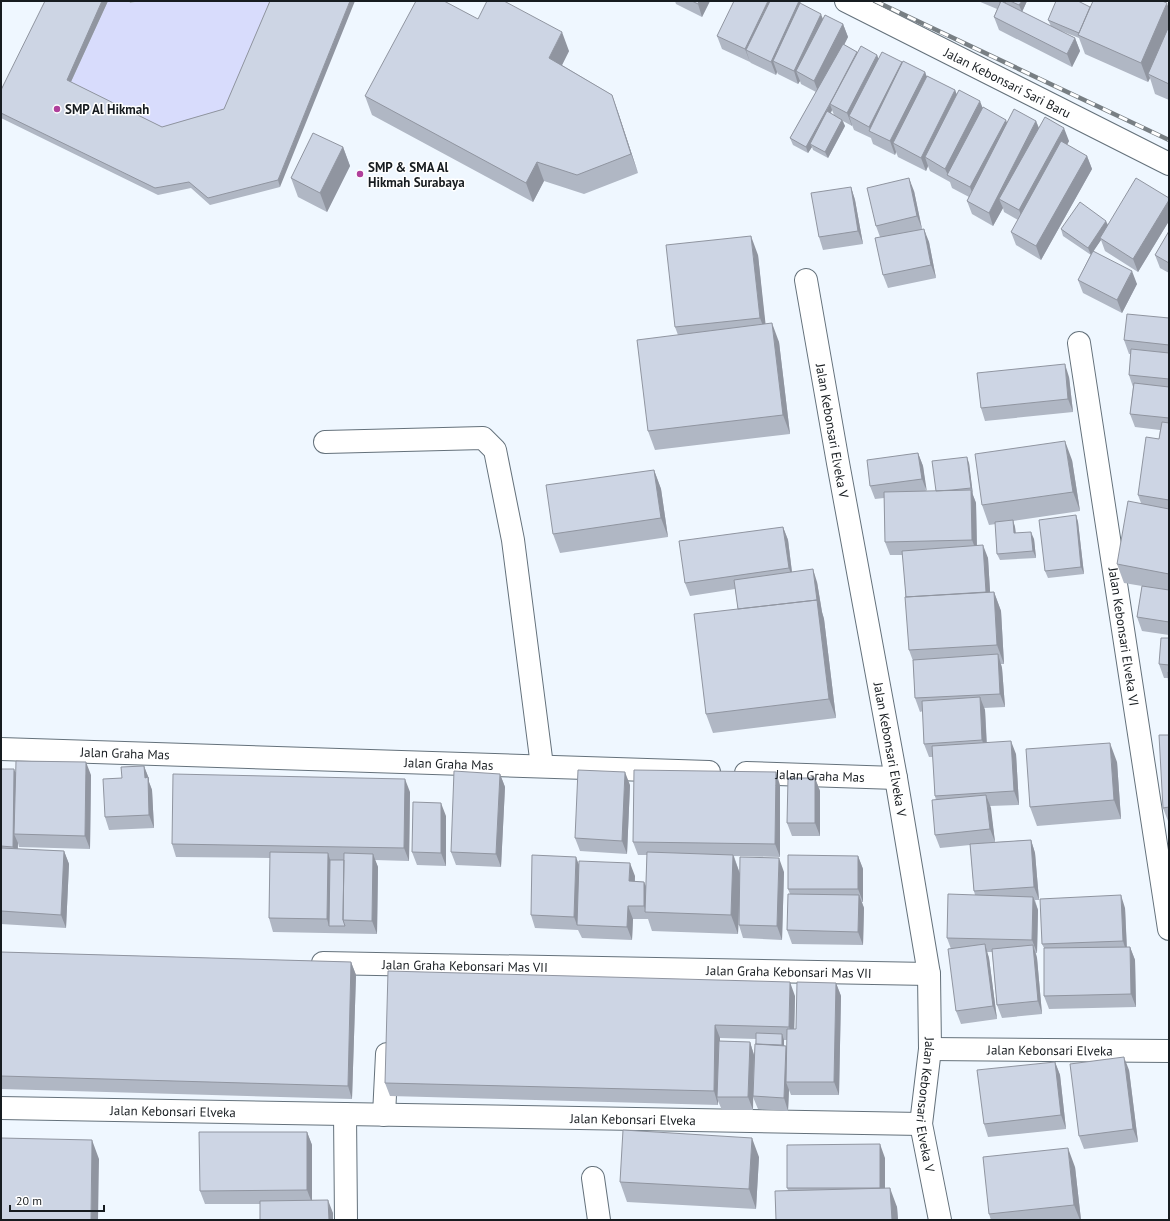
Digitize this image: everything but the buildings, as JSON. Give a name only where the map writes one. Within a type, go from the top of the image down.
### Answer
[{"type":"street","name":"Jalan Kebonsari Sari Baru","points":[[846,1],[1169,164]]},
{"type":"street","name":"Jalan Kebonsari Elveka V","points":[[806,280],[896,778],[929,974],[930,1049],[921,1124],[940,1220]]},
{"type":"street","name":"Jalan Kebonsari Elveka VI","points":[[1079,343],[1169,929]]},
{"type":"street","points":[[325,442],[483,438],[495,450],[513,540],[542,766]]},
{"type":"street","name":"Jalan Graha Mas","points":[[1,749],[896,778]]},
{"type":"street","name":"Jalan Graha Kebonsari Mas VII","points":[[304,962],[392,972],[929,974]]},
{"type":"street","points":[[384,1115],[388,1035]]},
{"type":"street","name":"Jalan Kebonsari Elveka","points":[[930,1049],[1169,1051]]},
{"type":"street","name":"Jalan Kebonsari Elveka","points":[[1,1108],[921,1124]]},
{"type":"street","points":[[345,1114],[346,1220]]},
{"type":"street","points":[[593,1178],[599,1220]]},
{"type":"shaded area","points":[[108,1],[129,1],[130,3],[140,1],[272,1],[227,116],[164,134],[69,86]]},
{"type":"railway","points":[[875,1],[1169,140]]},
{"type":"place","name":"SMP Al Hikmah","points":[[57,109]]},
{"type":"place","name":"SMP & SMA Al Hikmah Surabaya","points":[[360,174]]}]
